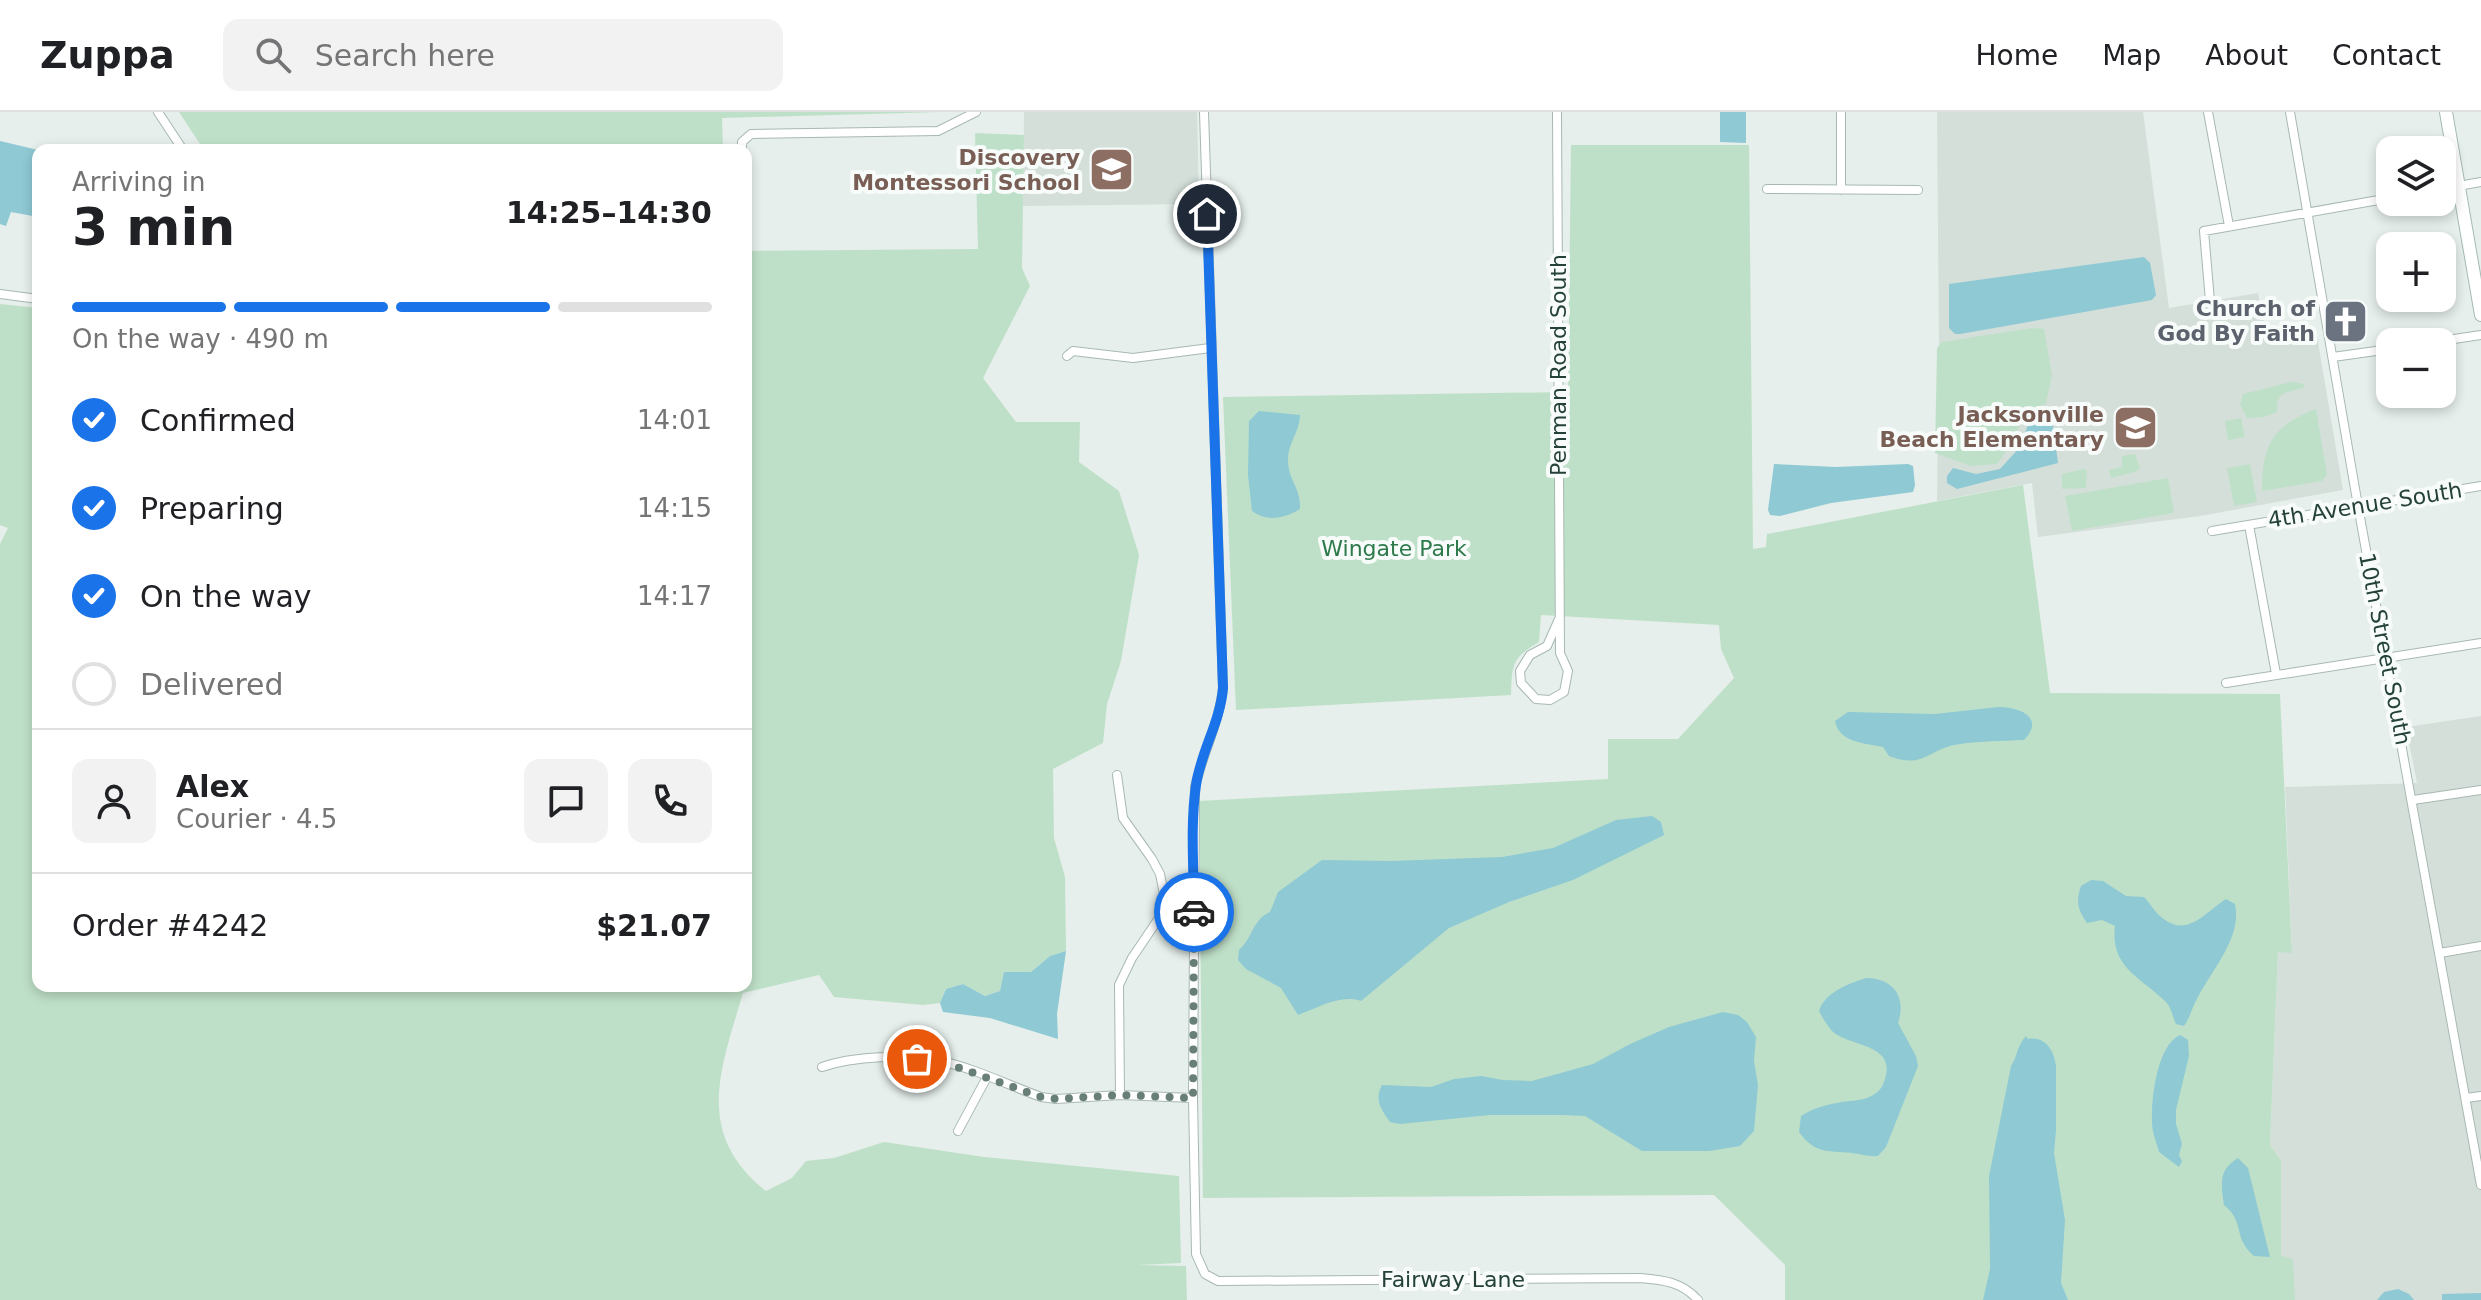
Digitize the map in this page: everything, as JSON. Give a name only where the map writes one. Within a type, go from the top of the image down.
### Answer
[{"type":"street","points":[[158,112],[179,144]]},
{"type":"street","points":[[742,144],[751,134],[938,131],[976,112]]},
{"type":"street","points":[[822,1067],[841,1060],[917,1059],[940,1061],[1041,1097],[1120,1095],[1193,1098],[1195,787],[1204,752],[1221,709],[1223,688],[1204,112]]},
{"type":"street","name":"Penman Road South","points":[[1557,112],[1559,619],[1560,653],[1568,671],[1564,692],[1550,700],[1536,699],[1521,683],[1520,671],[1530,655],[1540,652],[1551,641],[1559,619]]},
{"type":"street","points":[[1841,112],[1841,190]]},
{"type":"street","points":[[2208,112],[2229,226]]},
{"type":"street","name":"10th Street South","points":[[2290,112],[2481,1185]]},
{"type":"street","points":[[2446,112],[2458,186],[2476,260],[2481,315]]},
{"type":"street","points":[[2458,186],[2481,182]]},
{"type":"street","points":[[1767,189],[1918,190]]},
{"type":"street","points":[[2210,301],[2204,231],[2376,201]]},
{"type":"street","points":[[0,294],[32,298]]},
{"type":"street","points":[[2456,339],[2481,335]]},
{"type":"street","points":[[1067,356],[1073,351],[1133,358],[1210,348]]},
{"type":"street","points":[[2333,357],[2376,351]]},
{"type":"street","name":"4th Avenue South","points":[[2212,531],[2481,486]]},
{"type":"street","points":[[2249,525],[2276,674]]},
{"type":"street","points":[[2226,683],[2481,643]]},
{"type":"street","points":[[1540,652],[1557,655],[1565,662]]},
{"type":"street","points":[[1117,775],[1123,818],[1152,859],[1160,874],[1164,894],[1159,918],[1132,958],[1119,985],[1120,1095]]},
{"type":"street","points":[[2413,800],[2481,790]]},
{"type":"street","points":[[2440,953],[2481,946]]},
{"type":"street","points":[[958,1131],[987,1077]]},
{"type":"street","points":[[2466,1098],[2481,1096]]},
{"type":"street","name":"Fairway Lane","points":[[1193,1098],[1196,1254],[1203,1272],[1218,1281],[1640,1278],[1684,1286],[1698,1300]]},
{"type":"shaded area","name":"Discovery Montessori School","points":[[1024,112],[1197,112],[1199,204],[1023,206]]},
{"type":"shaded area","name":"Jacksonville Beach Elementary","points":[[1937,112],[2143,112],[2169,308],[2258,293],[2267,337],[2316,330],[2343,490],[2200,516],[2038,537],[2032,483],[1937,501]]},
{"type":"shaded area","points":[[2481,716],[2481,1300],[2295,1300],[2281,1256],[2281,1160],[2270,1145],[2278,952],[2292,952],[2285,787],[2417,783],[2406,727]]},
{"type":"green space","points":[[179,112],[941,112],[722,118],[723,144],[200,144]]},
{"type":"green space","points":[[975,133],[1024,135],[1022,268],[1030,286],[983,378],[1016,422],[1080,422],[1079,462],[1119,491],[1139,555],[1121,661],[1107,704],[1103,743],[1053,769],[1054,838],[1065,877],[1066,951],[1050,956],[1031,972],[1005,972],[1000,991],[985,996],[963,984],[946,989],[940,1003],[923,1005],[834,997],[819,975],[752,991],[752,251],[978,249]]},
{"type":"green space","name":"Wingate Park","points":[[1571,145],[1749,145],[1753,549],[1766,547],[1767,534],[2023,485],[2050,693],[2280,694],[2292,953],[2278,952],[2270,1145],[2281,1160],[2281,1256],[2293,1259],[2295,1300],[1785,1300],[1785,1265],[1714,1195],[1203,1198],[1199,801],[1608,779],[1608,739],[1678,739],[1734,678],[1721,649],[1719,625],[1541,615],[1539,642],[1515,663],[1511,695],[1236,710],[1223,397],[1568,392]]},
{"type":"green space","points":[[0,304],[32,307],[32,992],[747,992],[743,993],[721,1073],[721,1123],[729,1146],[743,1169],[766,1191],[792,1178],[806,1161],[834,1158],[884,1142],[984,1157],[1179,1176],[1181,1263],[1138,1265],[1186,1266],[1187,1300],[0,1300],[0,544],[8,528],[0,525]]},
{"type":"green space","points":[[2032,328],[2044,329],[2052,375],[2046,404],[2025,411],[2014,440],[1997,464],[1971,466],[1935,453],[1937,348],[1942,342]]},
{"type":"green space","points":[[2291,382],[2304,384],[2304,387],[2281,396],[2277,412],[2247,418],[2240,404],[2243,394]]},
{"type":"green space","points":[[2316,409],[2327,475],[2322,481],[2262,491],[2264,461],[2272,439],[2289,423]]},
{"type":"green space","points":[[2241,418],[2245,437],[2228,440],[2225,421]]},
{"type":"green space","points":[[2135,454],[2140,468],[2111,478],[2109,470],[2122,467],[2122,456]]},
{"type":"green space","points":[[2250,464],[2257,502],[2234,506],[2227,468]]},
{"type":"green space","points":[[2087,471],[2086,488],[2062,489],[2062,474]]},
{"type":"green space","points":[[2168,478],[2174,513],[2072,531],[2065,496]]},
{"type":"water","points":[[1720,112],[1746,112],[1746,143],[1720,142]]},
{"type":"water","points":[[0,141],[32,149],[32,216],[11,212],[6,226],[0,224]]},
{"type":"water","points":[[2144,257],[2150,263],[2156,295],[2152,300],[1960,334],[1949,328],[1949,284]]},
{"type":"water","points":[[1259,411],[1300,415],[1288,459],[1300,509],[1282,517],[1264,517],[1252,511],[1248,475],[1249,421]]},
{"type":"water","points":[[2044,412],[2053,425],[2058,463],[1957,489],[1947,483],[1947,476],[1953,468],[1976,474],[2000,469],[2020,447],[2029,422]]},
{"type":"water","points":[[1774,464],[1836,467],[1908,464],[1913,466],[1915,485],[1913,492],[1831,503],[1780,516],[1770,515]]},
{"type":"water","points":[[1998,707],[2021,711],[2031,719],[2030,732],[2024,740],[1949,746],[1911,761],[1889,756],[1883,747],[1847,738],[1837,728],[1835,721],[1848,712],[1935,714]]},
{"type":"water","points":[[1652,816],[1661,822],[1664,835],[1573,880],[1509,902],[1449,928],[1361,1001],[1345,999],[1298,1015],[1281,988],[1246,969],[1238,960],[1239,950],[1260,919],[1270,912],[1278,892],[1322,860],[1502,857],[1553,848],[1616,820]]},
{"type":"water","points":[[2091,880],[2103,881],[2126,896],[2144,897],[2160,916],[2179,925],[2195,921],[2226,899],[2235,904],[2236,917],[2230,941],[2184,1026],[2176,1024],[2167,1004],[2122,961],[2117,952],[2115,926],[2102,920],[2087,923],[2079,909],[2078,896],[2081,886]]},
{"type":"water","points":[[1066,951],[1057,1014],[1058,1039],[990,1018],[943,1012],[940,1003],[946,989],[963,984],[985,996],[1000,991],[1004,972],[1031,972],[1050,956]]},
{"type":"water","points":[[1866,978],[1884,981],[1896,991],[1901,1005],[1898,1023],[1916,1056],[1918,1066],[1886,1147],[1878,1156],[1822,1150],[1811,1145],[1799,1132],[1801,1116],[1827,1105],[1869,1097],[1883,1084],[1886,1065],[1883,1057],[1877,1051],[1833,1032],[1819,1011],[1832,994]]},
{"type":"water","points":[[1723,1012],[1738,1015],[1747,1022],[1756,1037],[1754,1061],[1758,1085],[1754,1131],[1740,1146],[1709,1151],[1642,1151],[1585,1116],[1490,1115],[1400,1124],[1390,1122],[1380,1104],[1382,1085],[1431,1087],[1454,1079],[1481,1076],[1532,1081],[1593,1064],[1669,1027]]},
{"type":"water","points":[[2180,1035],[2188,1040],[2189,1056],[2176,1110],[2176,1124],[2182,1144],[2179,1167],[2159,1152],[2152,1112],[2161,1061],[2172,1041]]},
{"type":"water","points":[[2026,1036],[2048,1045],[2056,1066],[2054,1153],[2065,1220],[2061,1283],[2068,1300],[1983,1300],[1990,1269],[1989,1176],[2011,1066]]},
{"type":"water","points":[[2238,1158],[2248,1168],[2270,1257],[2254,1256],[2247,1249],[2235,1218],[2224,1205],[2224,1173]]},
{"type":"water","points":[[2398,1289],[2414,1300],[2377,1300],[2384,1292]]},
{"type":"water","points":[[2481,1293],[2481,1300],[2442,1300],[2442,1294]]},
{"type":"way so far","points":[[917,1059],[940,1061],[1041,1097],[1120,1095],[1193,1098],[1194,912]]},
{"type":"place","name":"Discovery Montessori School","points":[[1111,170]]},
{"type":"place","name":"Church of God By Faith","points":[[2346,321]]},
{"type":"place","name":"Jacksonville Beach Elementary","points":[[2135,427]]},
{"type":"route","points":[[1194,912],[1195,787],[1204,752],[1221,709],[1223,688],[1207,214]]}]
